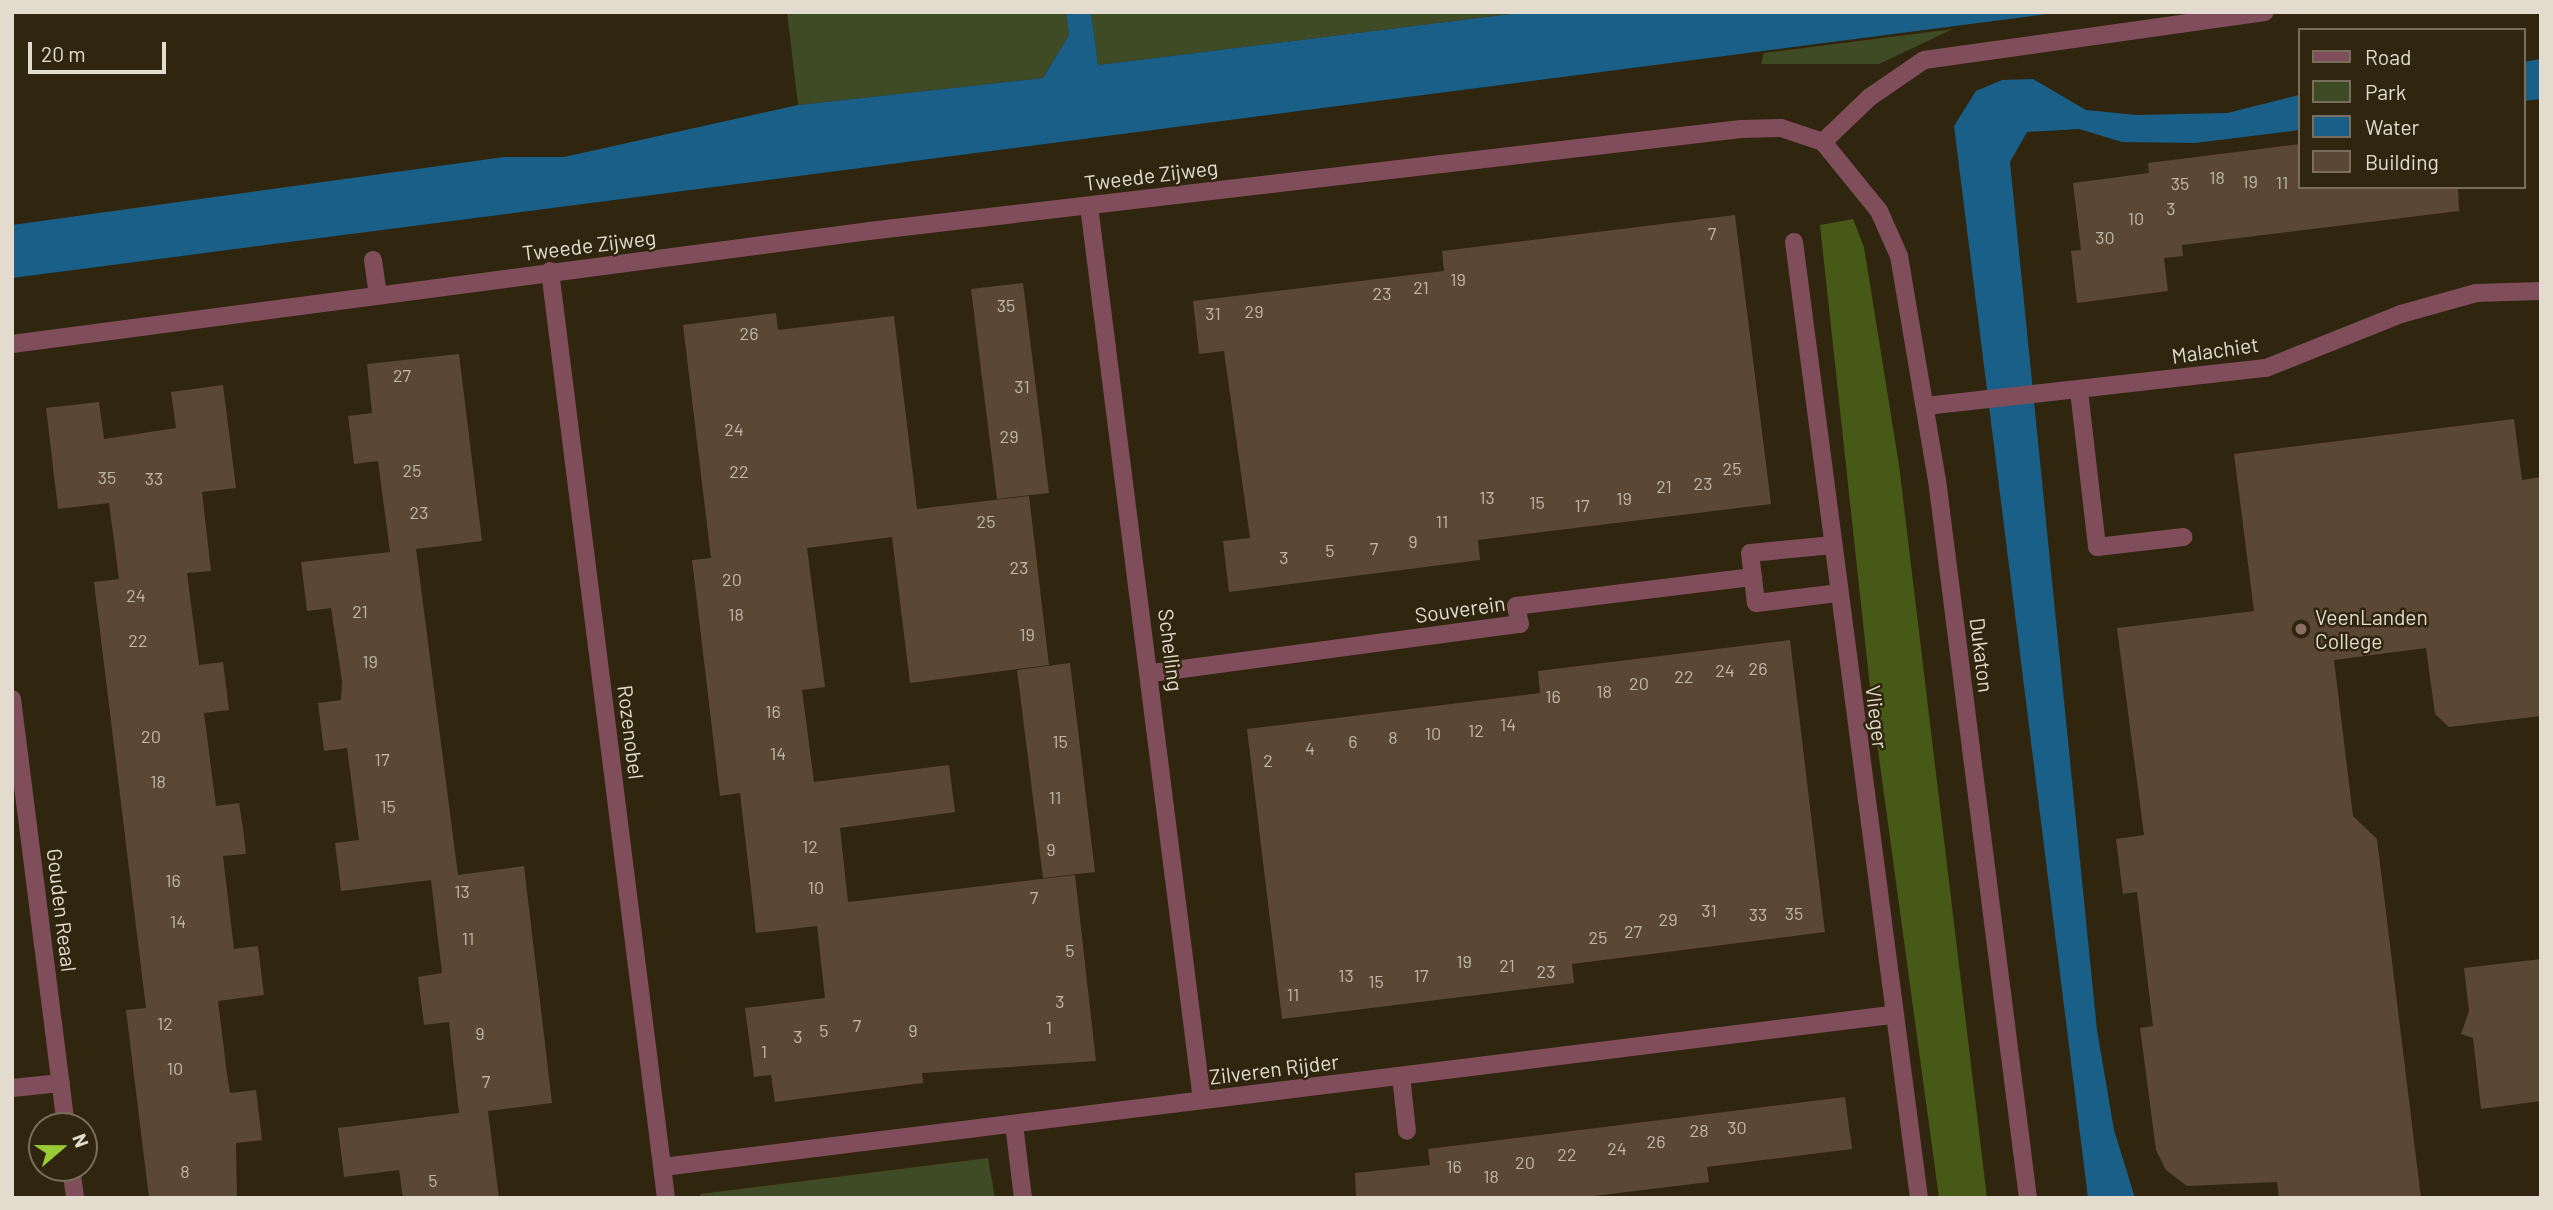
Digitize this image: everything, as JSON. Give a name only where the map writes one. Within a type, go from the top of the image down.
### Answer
[{"type":"street","points":[[1823,142],[1924,60],[2265,12]]},
{"type":"street","name":"Tweede Zijweg","points":[[12,344],[550,271],[1741,129],[1781,128],[1823,142]]},
{"type":"street","name":"Dukaton","points":[[1823,142],[1879,211],[1899,256],[1926,406],[2028,1198]]},
{"type":"street","name":"Schelling","points":[[1088,206],[1152,673],[1202,1100]]},
{"type":"street","name":"Vlieger","points":[[1794,242],[1891,1015],[1919,1198]]},
{"type":"street","points":[[373,260],[378,295]]},
{"type":"street","name":"Rozenobel","points":[[550,271],[666,1198]]},
{"type":"street","name":"Malachiet","points":[[1926,406],[2266,368],[2401,314],[2476,293],[2541,291]]},
{"type":"street","points":[[2079,391],[2096,547],[2183,537]]},
{"type":"street","points":[[1833,545],[1750,553],[1756,603],[1839,593]]},
{"type":"street","name":"Souverein","points":[[1152,673],[1520,624],[1516,606],[1753,577]]},
{"type":"street","name":"Gouden Reaal","points":[[12,699],[64,1112]]},
{"type":"street","name":"Zilveren Rijder","points":[[663,1167],[1891,1015]]},
{"type":"street","points":[[1401,1076],[1407,1131]]},
{"type":"street","points":[[12,1088],[61,1083]]},
{"type":"street","points":[[1014,1124],[1023,1198]]},
{"type":"green space","points":[[787,12],[1066,12],[1069,35],[1043,78],[798,105]]},
{"type":"green space","points":[[1091,12],[1526,12],[1098,65]]},
{"type":"green space","points":[[1953,29],[1879,64],[1761,64],[1764,53]]},
{"type":"green space","points":[[1853,219],[1864,247],[1899,465],[1987,1198],[1939,1198],[1872,706],[1820,225]]},
{"type":"green space","points":[[988,1158],[995,1198],[701,1198],[700,1194]]},
{"type":"water","points":[[1066,12],[1091,12],[1098,65],[1526,12],[2063,12],[12,278],[12,225],[504,157],[564,157],[798,105],[1043,78],[1069,35]]},
{"type":"water","points":[[2541,59],[2541,99],[2525,101],[2525,62]]},
{"type":"water","points":[[2033,79],[2086,110],[2136,115],[2227,113],[2298,95],[2298,130],[2195,143],[2122,142],[2079,129],[2027,132],[2010,162],[2097,1030],[2114,1130],[2135,1198],[2088,1198],[1954,126],[1976,91],[2002,80]]},
{"type":"building","points":[[2298,144],[2298,189],[2458,189],[2459,211],[2182,245],[2183,256],[2164,258],[2168,291],[2077,303],[2071,251],[2081,250],[2073,183],[2149,173],[2148,163]]},
{"type":"building","points":[[1735,215],[1771,504],[1478,540],[1480,560],[1229,592],[1223,541],[1250,538],[1224,351],[1199,354],[1193,301],[1444,271],[1442,251]]},
{"type":"building","points":[[1023,283],[1049,493],[997,499],[971,289]]},
{"type":"building","points":[[776,313],[778,330],[894,316],[917,509],[1029,496],[1049,665],[910,683],[892,537],[807,548],[825,687],[802,690],[814,782],[949,765],[955,812],[840,828],[848,902],[1075,875],[1096,1061],[922,1073],[923,1083],[775,1102],[771,1075],[754,1077],[745,1008],[825,998],[817,926],[756,933],[740,793],[720,796],[692,560],[711,558],[683,325]]},
{"type":"building","points":[[459,354],[482,541],[416,549],[458,875],[524,866],[552,1103],[488,1111],[499,1198],[403,1198],[399,1170],[344,1177],[338,1128],[459,1113],[449,1022],[424,1025],[418,977],[442,973],[431,880],[341,891],[335,843],[359,840],[347,748],[324,751],[318,703],[341,700],[342,681],[331,608],[307,611],[301,562],[390,552],[378,461],[354,464],[348,416],[372,413],[367,364]]},
{"type":"building","points":[[223,385],[236,488],[202,492],[211,571],[187,573],[199,665],[223,662],[229,710],[204,713],[216,806],[239,803],[243,828],[246,854],[223,856],[234,949],[258,946],[264,995],[218,1001],[227,1074],[230,1093],[256,1090],[262,1140],[236,1143],[237,1198],[149,1198],[126,1010],[146,1008],[94,582],[119,579],[109,503],[58,509],[46,408],[99,402],[104,439],[176,428],[171,392]]},
{"type":"building","points":[[2514,419],[2522,480],[2541,477],[2541,716],[2449,727],[2435,714],[2426,648],[2334,660],[2353,816],[2377,839],[2421,1198],[2279,1198],[2277,1182],[2187,1186],[2166,1170],[2156,1150],[2140,1028],[2153,1026],[2137,892],[2123,894],[2116,839],[2144,835],[2117,628],[2254,611],[2234,454]]},
{"type":"building","points":[[1790,640],[1825,932],[1572,964],[1574,983],[1282,1019],[1247,729],[1540,693],[1538,671]]},
{"type":"building","points":[[1070,663],[1095,872],[1043,878],[1017,670]]},
{"type":"building","points":[[2541,959],[2541,1101],[2481,1109],[2473,1038],[2461,1034],[2469,1011],[2464,968]]},
{"type":"building","points":[[1845,1097],[1852,1149],[1707,1167],[1709,1182],[1578,1198],[1356,1198],[1355,1173],[1430,1165],[1428,1149]]},
{"type":"place","name":"VeenLanden College","points":[[2301,629]]}]
